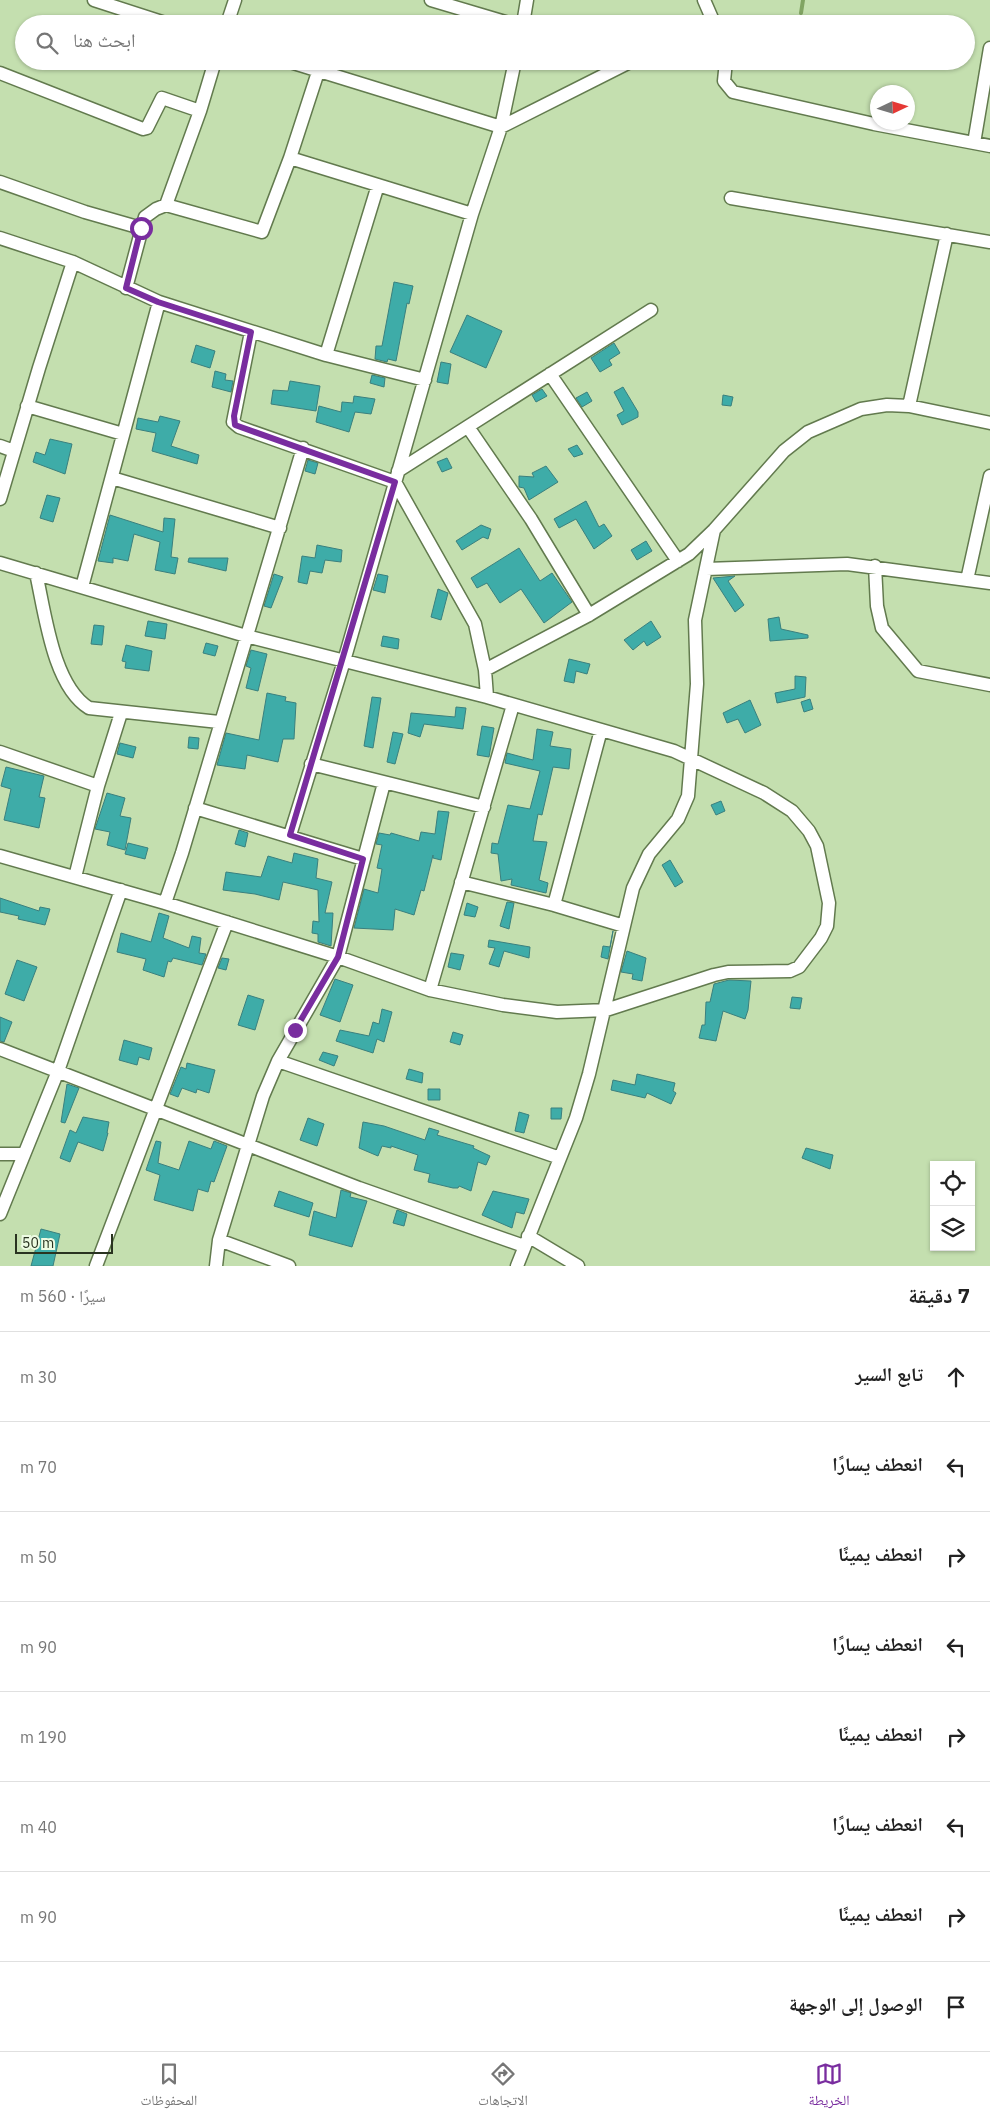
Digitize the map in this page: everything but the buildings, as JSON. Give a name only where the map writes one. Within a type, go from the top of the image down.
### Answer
[{"type":"street","points":[[94,0],[140,15]]},
{"type":"street","points":[[230,15],[235,0]]},
{"type":"street","points":[[432,0],[482,15]]},
{"type":"street","points":[[524,15],[527,0]]},
{"type":"street","points":[[704,0],[710,15]]},
{"type":"street","points":[[974,143],[990,48]]},
{"type":"street","points":[[166,205],[200,111],[212,70]]},
{"type":"street","points":[[312,70],[501,127],[614,70]]},
{"type":"street","points":[[290,835],[344,661],[472,214],[501,127],[513,70]]},
{"type":"street","points":[[725,70],[724,81],[733,92],[990,146]]},
{"type":"street","points":[[126,288],[141,228],[150,213],[166,205],[261,232],[290,158],[318,72]]},
{"type":"street","points":[[0,73],[142,129],[148,128],[162,98],[200,111]]},
{"type":"street","points":[[290,158],[472,214]]},
{"type":"street","points":[[0,182],[86,212],[141,228]]},
{"type":"street","points":[[326,355],[378,186]]},
{"type":"street","points":[[731,198],[990,242]]},
{"type":"street","points":[[909,406],[947,234]]},
{"type":"street","points":[[0,238],[74,262],[158,302],[326,355],[425,380]]},
{"type":"street","points":[[0,499],[27,406],[74,262]]},
{"type":"street","points":[[82,587],[158,302]]},
{"type":"street","points":[[397,476],[468,427],[651,310]]},
{"type":"street","points":[[251,332],[233,422],[239,427],[302,448],[397,476],[475,624],[485,670],[487,697]]},
{"type":"street","points":[[550,374],[678,561]]},
{"type":"street","points":[[485,670],[589,615],[678,561],[714,530],[784,451],[808,432],[861,409],[887,405],[909,406],[990,423]]},
{"type":"street","points":[[27,406],[123,434]]},
{"type":"street","points":[[468,427],[531,519],[589,615]]},
{"type":"street","points":[[0,446],[14,451]]},
{"type":"street","points":[[165,902],[280,528],[302,448]]},
{"type":"street","points":[[967,580],[990,476]]},
{"type":"street","points":[[112,478],[280,528]]},
{"type":"street","points":[[517,1266],[560,1158],[589,1074],[606,1010],[633,888],[649,854],[678,819],[685,807],[688,796],[689,756],[697,684],[695,620],[714,530]]},
{"type":"street","points":[[0,563],[246,636],[487,697],[689,756],[764,793],[792,811],[809,831],[817,846],[823,866],[829,903],[827,926],[814,949],[799,967],[790,971],[728,972],[606,1010],[556,1012],[503,1005],[430,990],[338,957],[165,902],[75,877],[1,861]]},
{"type":"street","points":[[706,569],[819,564],[875,566],[990,583]]},
{"type":"street","points":[[875,566],[877,606],[882,628],[918,671],[990,685]]},
{"type":"street","points":[[36,574],[57,660],[68,688],[78,701],[89,708],[220,722]]},
{"type":"street","points":[[430,990],[513,705]]},
{"type":"street","points":[[75,877],[98,786],[121,712]]},
{"type":"street","points":[[554,905],[601,730]]},
{"type":"street","points":[[0,752],[98,786]]},
{"type":"street","points":[[311,764],[484,807]]},
{"type":"street","points":[[216,1266],[219,1240],[263,1096],[278,1060],[338,957],[384,783]]},
{"type":"street","points":[[195,808],[290,835],[363,859]]},
{"type":"street","points":[[461,882],[554,905],[624,926]]},
{"type":"street","points":[[0,1214],[58,1071],[121,890]]},
{"type":"street","points":[[96,1266],[227,922]]},
{"type":"street","points":[[0,1049],[359,1188],[526,1241],[578,1266]]},
{"type":"street","points":[[278,1060],[560,1158]]},
{"type":"street","points":[[0,1154],[23,1154]]},
{"type":"street","points":[[219,1240],[289,1266]]},
{"type":"waterway","points":[[801,13],[803,0]]},
{"type":"route","points":[[141,228],[126,288],[158,302],[251,332],[233,420],[235,425],[395,482],[344,661],[290,835],[363,859],[338,957],[295,1030]]}]
